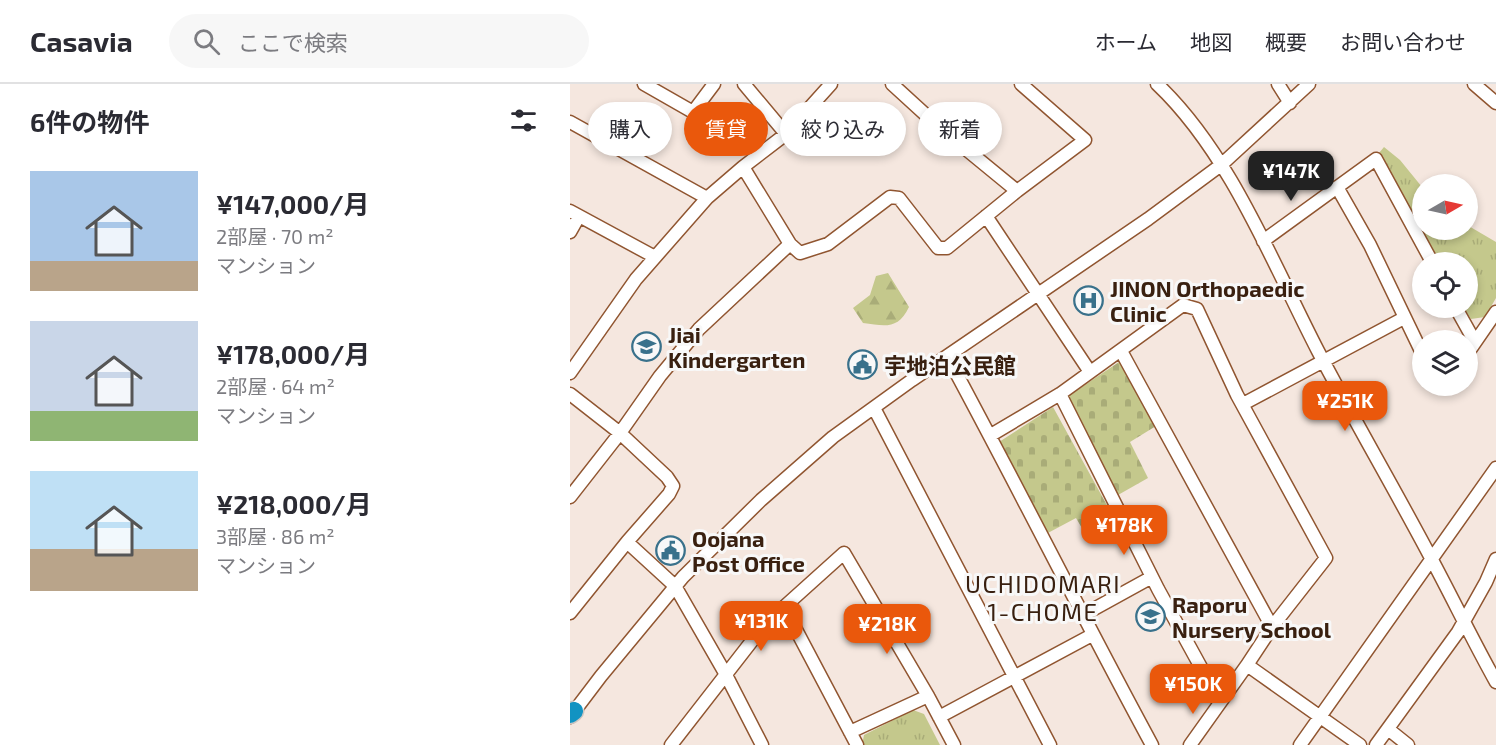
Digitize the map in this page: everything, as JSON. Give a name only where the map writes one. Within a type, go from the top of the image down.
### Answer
[{"type":"street","points":[[644,84],[693,111],[714,84]]},
{"type":"street","points":[[744,84],[780,127]]},
{"type":"street","points":[[815,102],[831,84]]},
{"type":"street","points":[[892,84],[939,128],[1017,190]]},
{"type":"street","points":[[742,167],[790,244],[800,253],[828,244],[890,197],[899,198],[938,248],[946,248],[1017,190],[1085,140],[1021,84]]},
{"type":"street","points":[[1157,84],[1190,120],[1221,165],[1263,241],[1323,361],[1432,559],[1462,622],[1496,682]]},
{"type":"street","points":[[1278,84],[1290,103]]},
{"type":"street","points":[[571,714],[675,586],[718,540],[833,437],[1148,219],[1221,165],[1309,84]]},
{"type":"street","points":[[1474,84],[1496,103]]},
{"type":"street","points":[[570,122],[707,198]]},
{"type":"street","points":[[570,373],[636,279],[707,198],[742,167],[780,138]]},
{"type":"street","points":[[1263,241],[1376,159],[1427,252]]},
{"type":"street","points":[[1337,187],[1370,244],[1412,334]]},
{"type":"street","points":[[570,232],[574,213],[655,257]]},
{"type":"street","points":[[986,216],[1090,372]]},
{"type":"street","points":[[570,497],[620,434],[660,376],[699,329],[790,244]]},
{"type":"street","points":[[991,435],[1060,394],[1184,305],[1197,309],[1243,404],[1326,558],[1272,627],[1190,745]]},
{"type":"street","points":[[1478,338],[1496,312]]},
{"type":"street","points":[[1243,404],[1404,318]]},
{"type":"street","points":[[1121,351],[1272,627]]},
{"type":"street","points":[[947,356],[991,435],[1092,635],[1152,745]]},
{"type":"street","points":[[570,394],[620,434],[667,477],[673,486],[669,494],[627,542],[570,614]]},
{"type":"street","points":[[1060,394],[1152,578],[1220,702]]},
{"type":"street","points":[[874,408],[1050,745]]},
{"type":"street","points":[[1300,745],[1496,468]]},
{"type":"street","points":[[627,542],[675,586],[725,673],[762,745]]},
{"type":"street","points":[[671,745],[755,637],[844,552],[954,745]]},
{"type":"street","points":[[1376,745],[1458,632],[1496,559]]},
{"type":"street","points":[[1083,615],[1152,578]]},
{"type":"street","points":[[784,607],[857,745]]},
{"type":"street","points":[[939,717],[1092,635]]},
{"type":"street","points":[[1247,665],[1360,745]]},
{"type":"street","points":[[850,732],[928,696]]},
{"type":"street","points":[[1388,729],[1408,745]]},
{"type":"green space","points":[[1384,147],[1400,160],[1412,175],[1412,212],[1379,153]]},
{"type":"green space","points":[[1478,231],[1496,242],[1496,298],[1485,317],[1478,318],[1478,252],[1434,252],[1428,240],[1478,240]]},
{"type":"green space","points":[[888,273],[909,307],[900,320],[890,325],[863,323],[853,308],[870,295],[876,276]]},
{"type":"green space","points":[[1119,362],[1156,426],[1130,442],[1148,478],[1118,495],[1067,397]]},
{"type":"green space","points":[[1053,407],[1114,518],[1086,535],[1076,518],[1046,534],[999,442]]},
{"type":"green space","points":[[913,710],[924,714],[940,745],[862,745],[864,735]]},
{"type":"place","name":"JINON Orthopaedic Clinic","points":[[1089,301]]},
{"type":"place","name":"Jiai Kindergarten","points":[[647,347]]},
{"type":"place","name":"宇地泊公民館","points":[[863,365]]},
{"type":"place","name":"Oojana Post Office","points":[[671,551]]},
{"type":"place","name":"Raporu Nursery School","points":[[1151,617]]},
{"type":"district","name":"UCHIDOMARI 1-CHOME","points":[[1043,597]]}]
